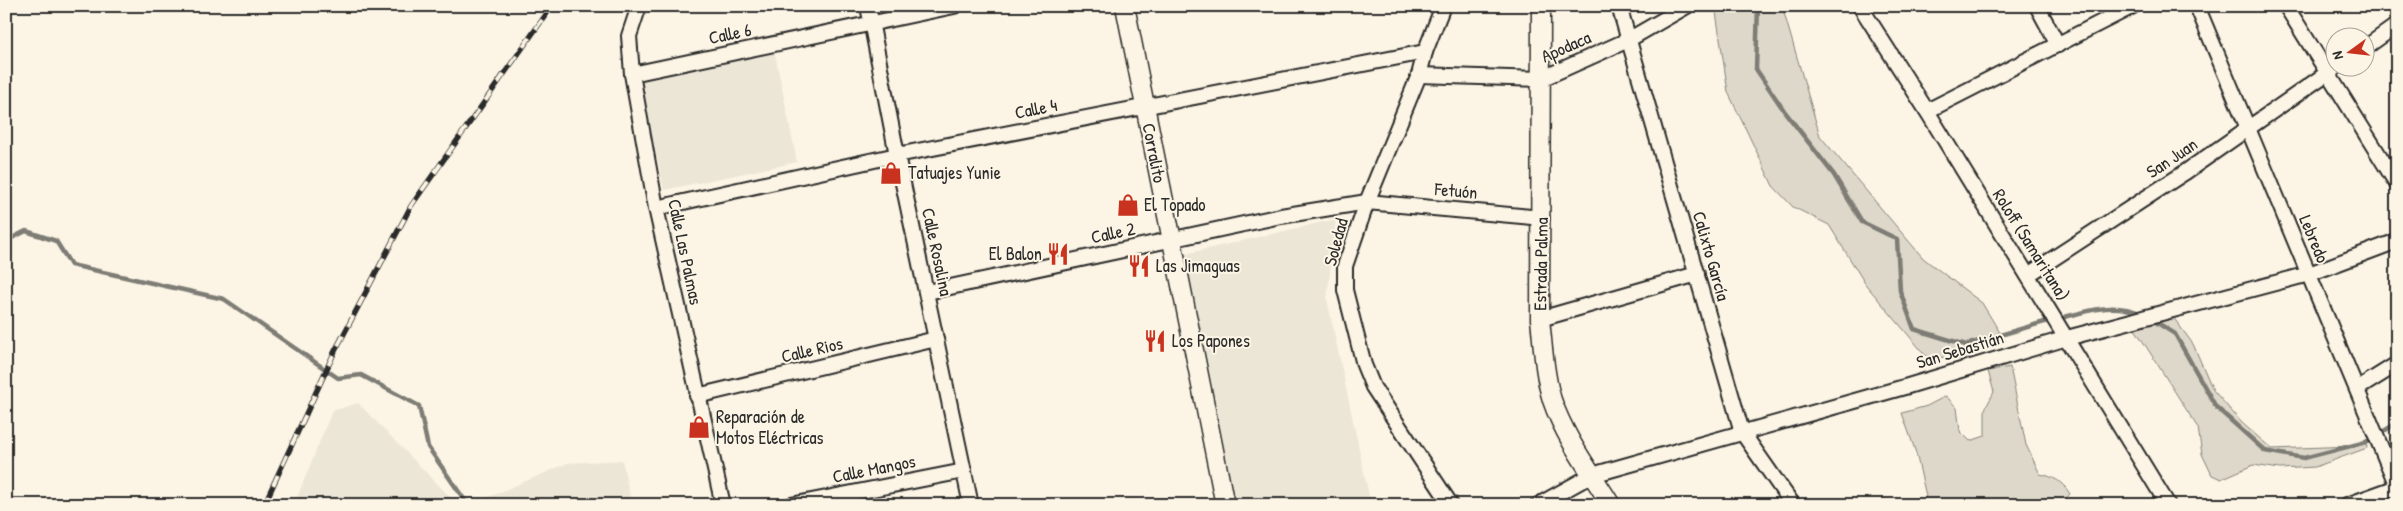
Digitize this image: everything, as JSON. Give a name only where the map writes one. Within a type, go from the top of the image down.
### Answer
[{"type":"street","name":"Calle Las Palmas","points":[[639,6],[629,36],[632,74],[656,208],[723,505]]},
{"type":"street","name":"Calle Rosalina","points":[[868,6],[897,155],[971,505]]},
{"type":"street","name":"Calle 6","points":[[632,74],[954,6]]},
{"type":"street","name":"Corralito","points":[[1125,6],[1225,505]]},
{"type":"street","name":"Soledad","points":[[1443,6],[1425,52],[1419,75],[1367,202],[1345,266],[1345,290],[1364,366],[1373,386],[1451,505]]},
{"type":"street","name":"Estrada Palma","points":[[1541,6],[1542,218],[1540,319],[1544,363],[1552,399],[1565,431],[1611,505]]},
{"type":"street","name":"Calixto García","points":[[1619,6],[1742,432],[1793,505]]},
{"type":"street","name":"Apodaca","points":[[1419,75],[1541,79],[1628,40],[1687,6]]},
{"type":"street","name":"Roloff (Samaritana)","points":[[1860,6],[1927,111],[2168,505]]},
{"type":"street","points":[[2038,6],[2058,44]]},
{"type":"street","points":[[1927,111],[2133,6]]},
{"type":"street","name":"Lebredo","points":[[2197,6],[2397,487]]},
{"type":"street","points":[[2286,6],[2326,62]]},
{"type":"street","points":[[2376,39],[2397,25]]},
{"type":"street","name":"Calle 4","points":[[656,208],[897,155],[1425,52]]},
{"type":"street","name":"San Juan","points":[[2028,275],[2184,173],[2326,74]]},
{"type":"street","points":[[2337,78],[2397,184]]},
{"type":"street","name":"Fetuón","points":[[1367,202],[1542,218]]},
{"type":"street","name":"Calle 2","points":[[927,292],[1281,216],[1367,202]]},
{"type":"street","name":"San Sebastián","points":[[1538,505],[1592,475],[1908,386],[2067,338],[2308,274],[2397,241]]},
{"type":"street","points":[[1540,319],[1697,274]]},
{"type":"street","name":"Calle Rios","points":[[697,396],[936,340]]},
{"type":"street","points":[[2357,389],[2397,364]]},
{"type":"street","name":"Calle Mangos","points":[[791,505],[964,471]]},
{"type":"street","points":[[2347,505],[2397,487]]},
{"type":"shaded area","points":[[1720,6],[1782,6],[1820,136],[1923,258],[1982,303],[2005,341],[1960,359],[1926,356],[1866,285],[1829,225],[1793,207],[1773,186],[1728,92],[1716,12]]},
{"type":"shaded area","points":[[774,49],[797,162],[664,190],[640,77]]},
{"type":"shaded area","points":[[1336,219],[1327,299],[1371,505],[1236,505],[1185,254]]},
{"type":"shaded area","points":[[2173,317],[2193,344],[2213,390],[2242,423],[2272,449],[2352,446],[2366,442],[2367,448],[2315,467],[2280,469],[2253,465],[2221,479],[2212,475],[2202,454],[2198,428],[2135,329]]},
{"type":"shaded area","points":[[2010,367],[2026,445],[2040,474],[2057,480],[2070,494],[2063,502],[2057,505],[1919,505],[1926,496],[1916,453],[1902,413],[1927,406],[1946,396],[1957,408],[1960,431],[1970,441],[1985,436],[1985,409],[1994,392],[1988,371]]},
{"type":"shaded area","points":[[358,403],[458,505],[294,505],[332,411]]},
{"type":"shaded area","points":[[622,460],[632,505],[470,505],[568,463]]},
{"type":"waterway","points":[[1758,6],[1756,69],[1785,112],[1834,175],[1862,222],[1897,239],[1900,291],[1914,329],[1966,345],[2048,321]]},
{"type":"waterway","points":[[6,241],[26,231],[56,241],[71,265],[224,299],[338,378],[361,375],[419,406],[428,447],[468,505]]},
{"type":"waterway","points":[[2065,317],[2103,308],[2122,308],[2141,314]]},
{"type":"waterway","points":[[2156,322],[2175,334],[2216,407],[2265,451],[2304,458],[2366,442],[2397,423]]},
{"type":"railway","points":[[264,505],[335,351],[411,206],[552,6]]},
{"type":"place","name":"Tatuajes Yunie","points":[[891,173]]},
{"type":"place","name":"El Topado","points":[[1128,205]]},
{"type":"place","name":"El Balon","points":[[1058,254]]},
{"type":"place","name":"Las Jimaguas","points":[[1139,266]]},
{"type":"place","name":"Los Papones","points":[[1155,341]]},
{"type":"place","name":"Reparación de Motos Eléctricas","points":[[699,427]]}]
